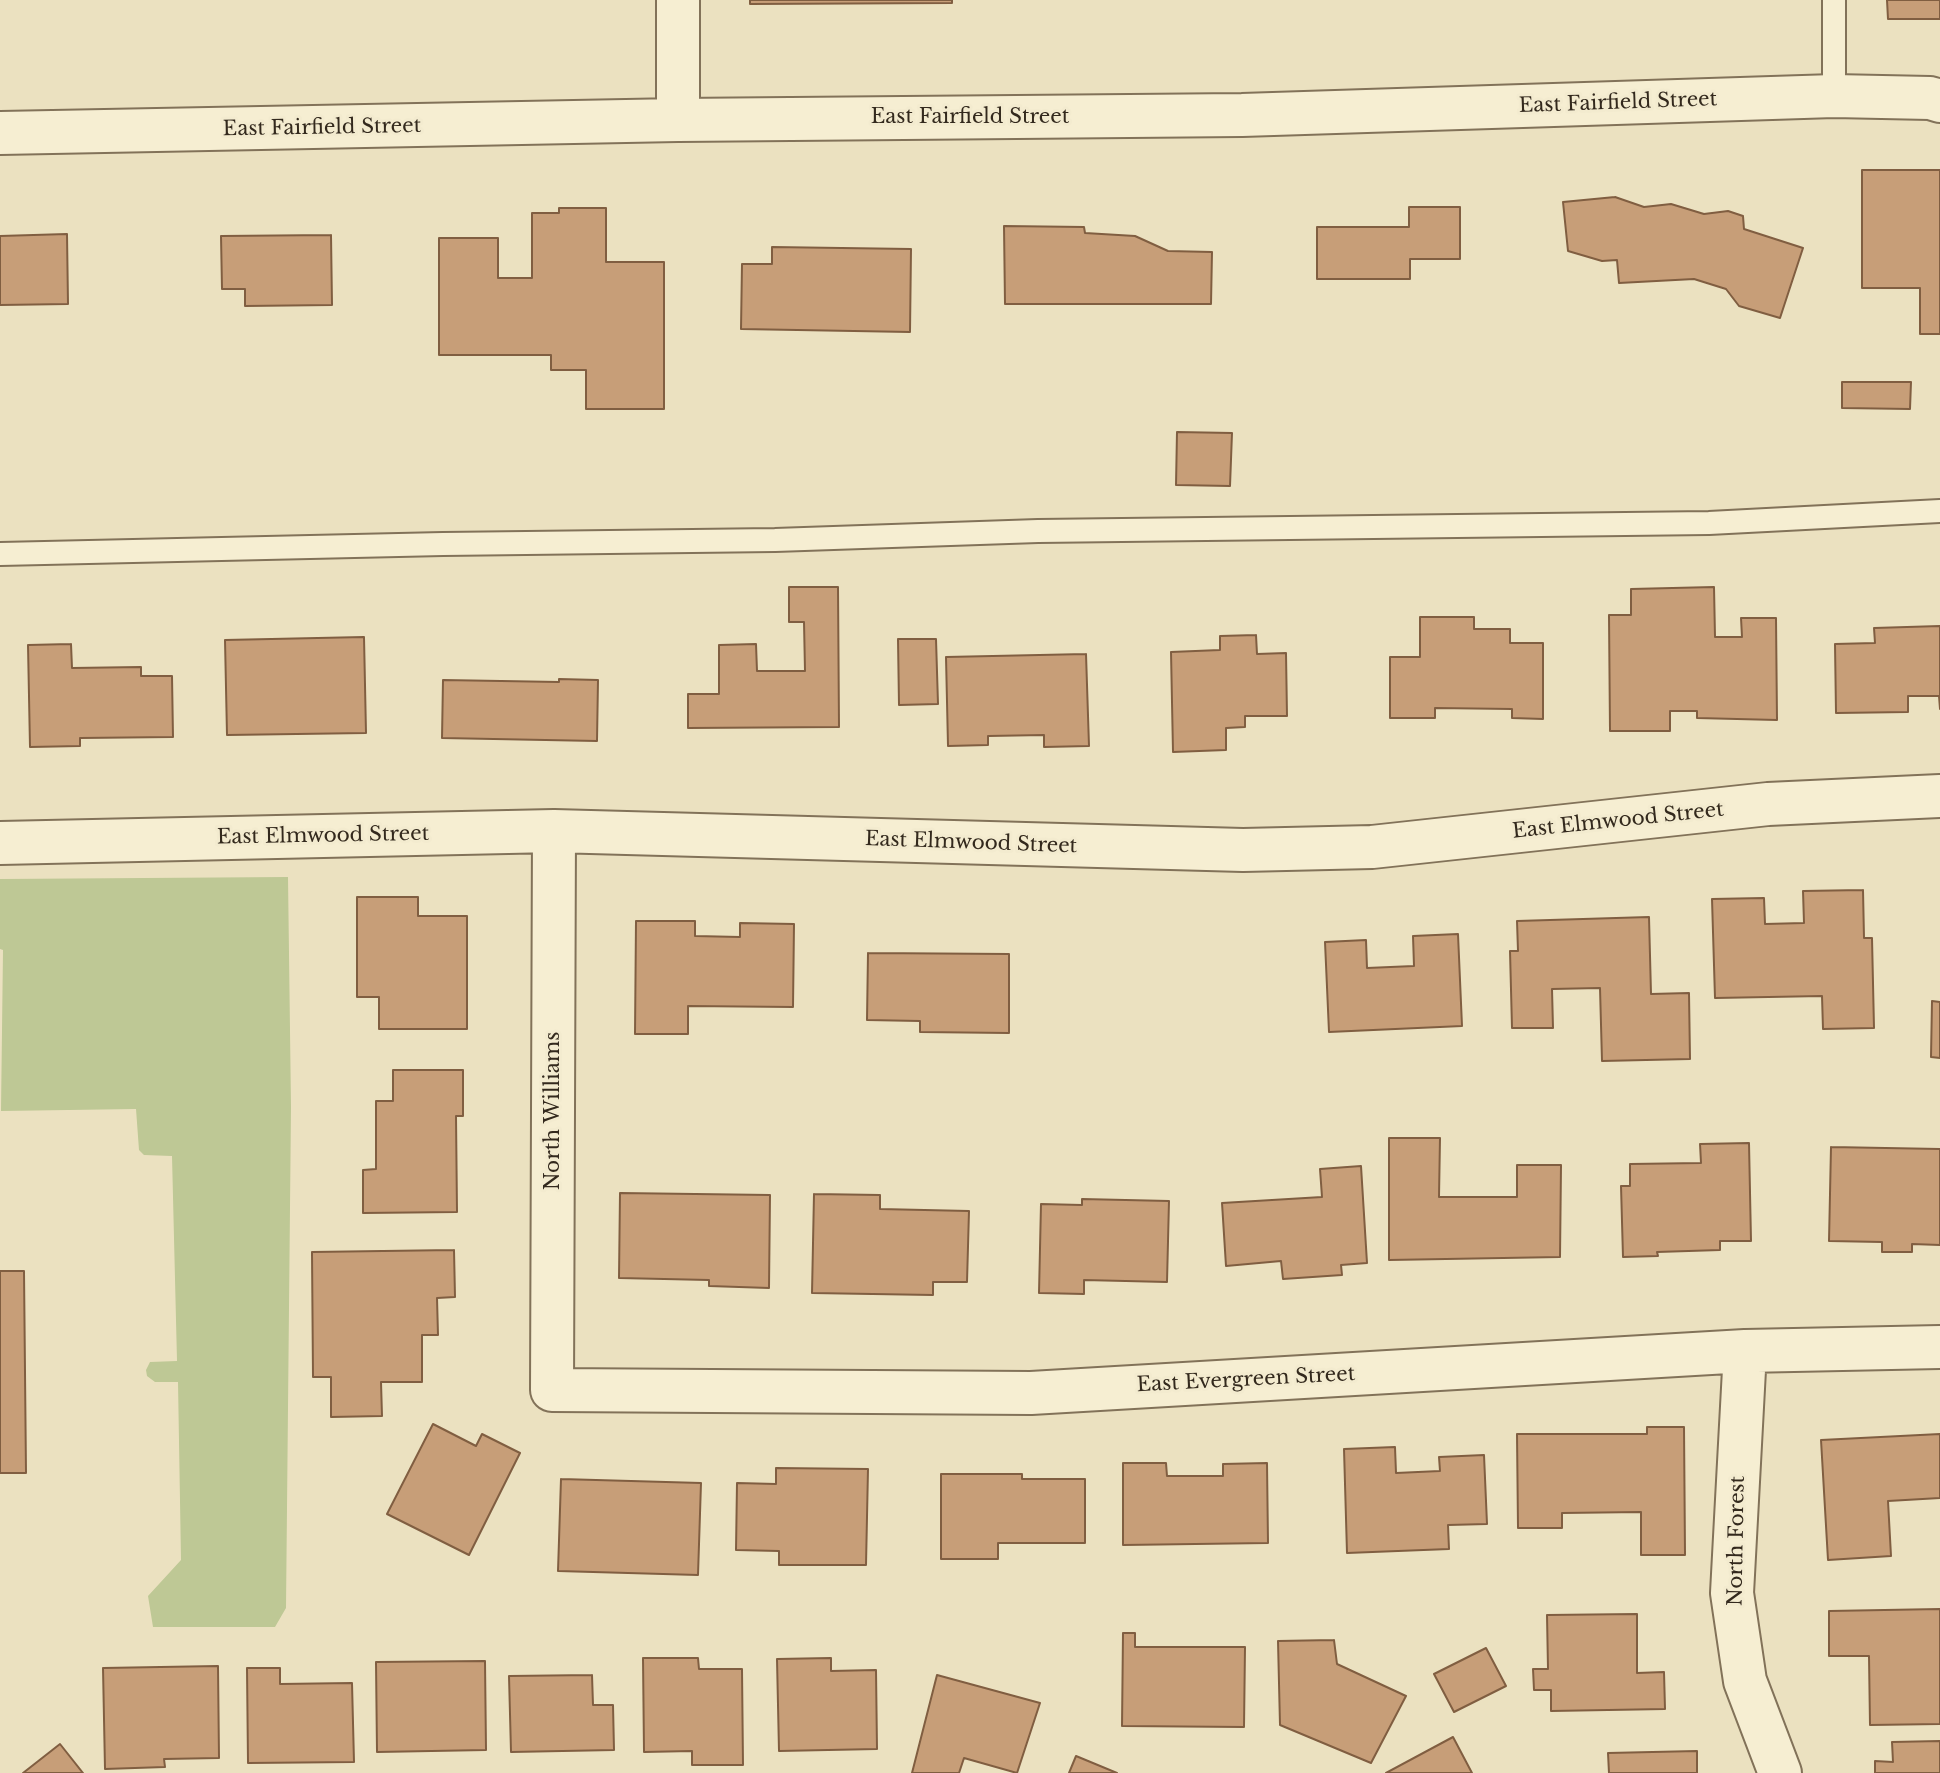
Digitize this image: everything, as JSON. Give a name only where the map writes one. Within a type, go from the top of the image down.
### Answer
[{"type":"street","points":[[678,0],[678,120]]},
{"type":"street","name":"East Fairfield Street","points":[[0,133],[678,120],[1242,115],[1834,96],[1930,98],[1940,101]]},
{"type":"street","name":"East Elmwood Street","points":[[0,843],[554,831],[1243,850],[1372,847],[1768,804],[1940,796]]},
{"type":"street","name":"North Williams","points":[[552,1390],[554,831]]},
{"type":"street","name":"East Evergreen Street","points":[[552,1390],[1031,1393],[1745,1351],[1940,1347]]},
{"type":"street","name":"North Forest","points":[[1745,1351],[1732,1593],[1745,1681],[1780,1773]]},
{"type":"lane","points":[[1834,0],[1834,96]]},
{"type":"lane","points":[[0,554],[775,540],[1038,531],[1709,523],[1940,511]]},
{"type":"green space","points":[[288,877],[291,1107],[286,1608],[275,1627],[153,1627],[148,1596],[181,1560],[178,1382],[155,1382],[147,1376],[146,1370],[150,1362],[177,1361],[172,1156],[144,1155],[139,1150],[136,1109],[1,1111],[3,950],[0,949],[0,879]]},
{"type":"building","points":[[750,0],[952,0],[952,3],[750,4]]},
{"type":"building","points":[[1887,0],[1940,0],[1940,19],[1888,19]]},
{"type":"building","points":[[1862,170],[1940,170],[1940,334],[1920,334],[1920,288],[1862,288]]},
{"type":"building","points":[[1615,197],[1644,207],[1671,204],[1704,214],[1728,211],[1743,216],[1744,229],[1803,248],[1780,318],[1739,306],[1726,289],[1694,279],[1619,283],[1617,260],[1602,261],[1568,251],[1563,202]]},
{"type":"building","points":[[1409,207],[1460,207],[1460,259],[1410,259],[1410,279],[1317,279],[1317,227],[1409,227]]},
{"type":"building","points":[[559,208],[606,208],[606,262],[664,262],[664,409],[586,409],[586,370],[551,370],[551,355],[439,355],[439,238],[498,238],[498,278],[532,278],[532,213],[559,213]]},
{"type":"building","points":[[1004,226],[1084,227],[1085,233],[1135,236],[1168,251],[1212,252],[1211,304],[1005,304]]},
{"type":"building","points":[[67,234],[68,304],[0,305],[0,236]]},
{"type":"building","points":[[331,235],[332,305],[245,306],[245,289],[222,289],[221,236]]},
{"type":"building","points":[[772,247],[911,249],[910,332],[741,329],[742,264],[772,264]]},
{"type":"building","points":[[1842,382],[1911,382],[1910,409],[1842,408]]},
{"type":"building","points":[[1177,432],[1232,433],[1230,486],[1176,485]]},
{"type":"building","points":[[789,587],[838,587],[839,727],[688,728],[688,694],[719,694],[719,645],[756,644],[757,671],[805,671],[804,622],[789,622]]},
{"type":"building","points":[[1714,587],[1715,637],[1742,637],[1741,618],[1776,618],[1777,720],[1697,718],[1697,711],[1670,711],[1670,731],[1610,731],[1609,615],[1631,615],[1631,589]]},
{"type":"building","points":[[1420,617],[1474,617],[1474,629],[1510,629],[1510,643],[1543,643],[1543,719],[1512,718],[1512,709],[1435,708],[1435,718],[1390,718],[1390,657],[1420,657]]},
{"type":"building","points":[[1940,626],[1940,709],[1939,696],[1908,696],[1908,712],[1836,713],[1835,644],[1875,643],[1874,628]]},
{"type":"building","points":[[1256,635],[1257,654],[1286,653],[1287,716],[1245,716],[1245,727],[1226,728],[1226,750],[1173,752],[1171,652],[1220,650],[1220,636]]},
{"type":"building","points":[[364,637],[366,733],[227,735],[225,640]]},
{"type":"building","points":[[898,639],[936,639],[938,704],[899,705]]},
{"type":"building","points":[[71,644],[72,668],[141,667],[141,676],[172,676],[173,737],[80,738],[80,746],[30,747],[28,645]]},
{"type":"building","points":[[1086,654],[1089,746],[1044,747],[1044,735],[988,736],[988,745],[948,746],[946,657]]},
{"type":"building","points":[[559,679],[598,680],[597,741],[442,738],[443,680],[559,682]]},
{"type":"building","points":[[1863,890],[1864,938],[1872,938],[1874,1028],[1823,1029],[1822,996],[1715,998],[1712,899],[1764,898],[1765,924],[1804,923],[1803,891]]},
{"type":"building","points":[[357,897],[418,897],[418,916],[467,916],[467,1029],[379,1029],[379,997],[357,997]]},
{"type":"building","points":[[1649,917],[1651,994],[1689,993],[1690,1059],[1602,1061],[1600,988],[1552,989],[1553,1028],[1512,1028],[1510,951],[1518,951],[1517,921]]},
{"type":"building","points":[[636,921],[695,921],[695,936],[740,937],[740,923],[794,924],[793,1007],[688,1006],[688,1034],[635,1034]]},
{"type":"building","points":[[1458,934],[1462,1026],[1329,1032],[1325,942],[1366,940],[1367,968],[1414,966],[1413,936]]},
{"type":"building","points":[[868,953],[1009,954],[1009,1033],[920,1032],[920,1021],[867,1020]]},
{"type":"building","points":[[1932,1001],[1940,1002],[1940,1058],[1931,1057]]},
{"type":"building","points":[[393,1070],[463,1070],[463,1116],[456,1116],[457,1212],[363,1213],[363,1170],[376,1169],[376,1101],[393,1101]]},
{"type":"building","points":[[1389,1138],[1440,1138],[1439,1197],[1517,1197],[1517,1165],[1561,1165],[1560,1257],[1389,1260]]},
{"type":"building","points":[[1749,1143],[1751,1241],[1720,1241],[1720,1250],[1657,1252],[1658,1256],[1623,1257],[1621,1186],[1630,1186],[1630,1164],[1701,1163],[1700,1144]]},
{"type":"building","points":[[1831,1147],[1940,1149],[1940,1245],[1912,1244],[1912,1252],[1882,1252],[1882,1242],[1829,1241]]},
{"type":"building","points":[[1361,1166],[1367,1263],[1341,1265],[1342,1275],[1283,1279],[1281,1261],[1226,1266],[1222,1203],[1322,1197],[1320,1169]]},
{"type":"building","points":[[620,1193],[770,1195],[769,1288],[709,1286],[709,1280],[619,1278]]},
{"type":"building","points":[[814,1194],[880,1195],[880,1209],[969,1211],[967,1282],[933,1282],[933,1295],[812,1293]]},
{"type":"building","points":[[1082,1199],[1169,1201],[1167,1282],[1084,1280],[1084,1294],[1039,1293],[1041,1204],[1082,1205]]},
{"type":"building","points":[[454,1250],[455,1297],[437,1298],[438,1335],[422,1335],[422,1382],[381,1382],[382,1416],[331,1417],[331,1377],[313,1377],[312,1252]]},
{"type":"building","points":[[0,1271],[24,1271],[26,1473],[0,1473]]},
{"type":"building","points":[[433,1424],[476,1446],[482,1434],[520,1453],[469,1555],[387,1514]]},
{"type":"building","points":[[1647,1427],[1684,1427],[1685,1555],[1641,1555],[1641,1512],[1562,1513],[1562,1528],[1518,1528],[1517,1434],[1647,1434]]},
{"type":"building","points":[[1940,1434],[1940,1498],[1888,1501],[1891,1556],[1828,1560],[1821,1440]]},
{"type":"building","points":[[1395,1447],[1396,1473],[1440,1471],[1439,1457],[1484,1455],[1487,1524],[1448,1525],[1449,1549],[1347,1553],[1344,1449]]},
{"type":"building","points":[[1123,1463],[1166,1463],[1167,1476],[1223,1476],[1223,1464],[1267,1463],[1268,1543],[1123,1545]]},
{"type":"building","points":[[776,1468],[868,1469],[866,1565],[779,1565],[779,1551],[736,1550],[737,1483],[776,1484]]},
{"type":"building","points":[[941,1474],[1022,1474],[1022,1479],[1085,1479],[1085,1543],[998,1543],[998,1559],[941,1559]]},
{"type":"building","points":[[561,1479],[701,1483],[698,1575],[558,1571]]},
{"type":"building","points":[[1940,1609],[1940,1724],[1870,1725],[1869,1656],[1829,1656],[1829,1611]]},
{"type":"building","points":[[1637,1614],[1637,1673],[1664,1672],[1665,1709],[1551,1711],[1551,1690],[1534,1690],[1533,1669],[1548,1669],[1547,1615]]},
{"type":"building","points":[[1123,1633],[1135,1633],[1135,1647],[1245,1647],[1244,1727],[1122,1726]]},
{"type":"building","points":[[1334,1640],[1337,1664],[1406,1696],[1371,1763],[1280,1725],[1278,1641]]},
{"type":"building","points":[[1486,1648],[1506,1686],[1454,1712],[1434,1674]]},
{"type":"building","points":[[643,1658],[698,1658],[699,1669],[742,1669],[743,1765],[692,1765],[692,1751],[644,1752]]},
{"type":"building","points":[[831,1658],[831,1671],[876,1670],[877,1749],[779,1751],[777,1659]]},
{"type":"building","points":[[485,1661],[486,1750],[377,1752],[376,1662]]},
{"type":"building","points":[[218,1666],[219,1758],[164,1759],[165,1767],[105,1769],[103,1668]]},
{"type":"building","points":[[247,1668],[280,1668],[280,1684],[352,1683],[354,1762],[248,1763]]},
{"type":"building","points":[[592,1675],[593,1705],[613,1705],[614,1750],[511,1752],[509,1676]]},
{"type":"building","points":[[937,1675],[1040,1703],[1017,1773],[964,1758],[959,1773],[912,1773]]},
{"type":"building","points":[[1453,1737],[1472,1773],[1386,1773]]},
{"type":"building","points":[[1940,1741],[1940,1773],[1875,1773],[1875,1761],[1893,1762],[1892,1742]]},
{"type":"building","points":[[60,1744],[83,1773],[23,1773]]},
{"type":"building","points":[[1697,1751],[1697,1773],[1609,1773],[1608,1753]]},
{"type":"building","points":[[1076,1756],[1117,1773],[1069,1773]]}]
